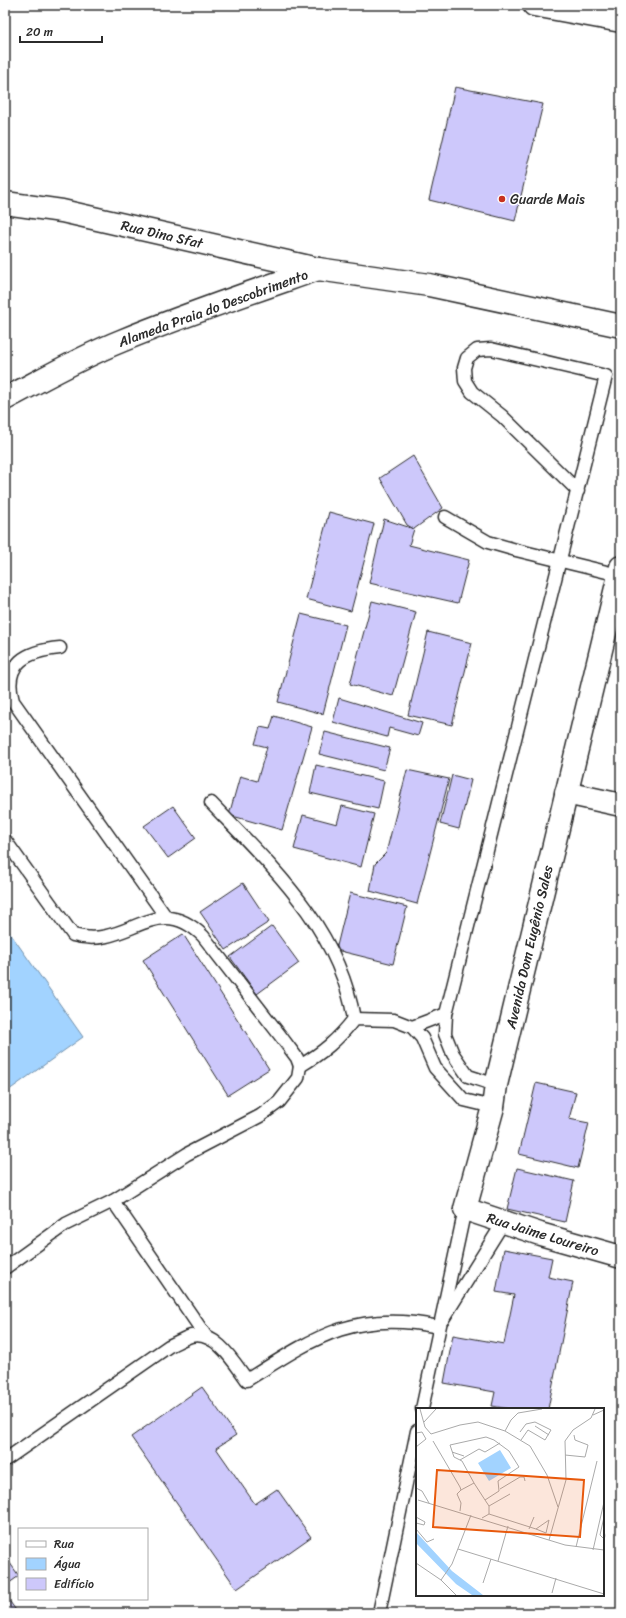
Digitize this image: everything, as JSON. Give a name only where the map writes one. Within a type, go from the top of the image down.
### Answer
[{"type":"street","points":[[534,5],[621,21]]},
{"type":"street","name":"Rua Dina Sfat","points":[[5,203],[62,211],[318,269]]},
{"type":"street","name":"Alameda Praia do Descobrimento","points":[[5,399],[70,365],[121,341],[199,310],[318,269],[429,285],[621,326]]},
{"type":"street","name":"Avenida Dom Eugênio Sales","points":[[465,1209],[493,1107],[496,1086],[620,571]]},
{"type":"street","points":[[566,793],[621,805]]},
{"type":"street","name":"Rua Jaime Loureiro","points":[[465,1209],[503,1223],[621,1257]]},
{"type":"lane","points":[[496,1086],[468,1076],[453,1054],[445,1034],[446,1014],[578,491],[606,376],[491,349],[477,350],[467,358],[464,368],[465,381],[472,392],[502,416],[578,491]]},
{"type":"lane","points":[[445,517],[488,542],[560,560],[620,571]]},
{"type":"lane","points":[[60,648],[46,650],[31,655],[17,663],[8,674],[9,688],[14,701],[166,917]]},
{"type":"lane","points":[[211,803],[267,862],[313,918],[342,970],[354,1019]]},
{"type":"lane","points":[[5,840],[73,935],[82,938],[100,938],[166,917],[191,924],[203,936],[279,1034],[297,1058],[300,1066],[298,1078],[279,1102],[260,1116],[187,1154],[113,1201],[66,1224],[5,1268]]},
{"type":"lane","points":[[412,1027],[446,1014]]},
{"type":"lane","points":[[300,1066],[332,1045],[354,1019]]},
{"type":"lane","points":[[354,1019],[394,1020],[412,1027],[422,1038],[435,1068],[464,1100],[493,1107]]},
{"type":"lane","points":[[113,1201],[205,1335],[229,1356],[247,1380],[302,1347],[331,1332],[349,1326],[392,1320],[415,1322],[439,1327]]},
{"type":"lane","name":"Avenida Dom Eugênio Sales","points":[[422,1408],[465,1209]]},
{"type":"lane","name":"Avenida Dom Eugênio Sales","points":[[439,1327],[503,1223]]},
{"type":"lane","points":[[5,1460],[168,1346],[192,1336],[205,1335]]},
{"type":"lane","points":[[379,1613],[416,1436]]},
{"type":"water","points":[[5,926],[83,1037],[5,1093]]},
{"type":"building","points":[[455,87],[543,104],[515,221],[429,200]]},
{"type":"building","points":[[413,456],[443,508],[414,529],[407,525],[380,478]]},
{"type":"building","points":[[329,512],[374,524],[351,611],[306,599]]},
{"type":"building","points":[[384,519],[414,529],[409,545],[469,560],[458,603],[369,583]]},
{"type":"building","points":[[372,601],[416,612],[393,696],[350,684]]},
{"type":"building","points":[[301,614],[346,625],[323,714],[278,702]]},
{"type":"building","points":[[428,632],[472,643],[452,725],[408,715]]},
{"type":"building","points":[[339,698],[422,723],[418,736],[389,728],[387,737],[333,722]]},
{"type":"building","points":[[274,716],[312,727],[282,830],[229,815],[240,776],[257,781],[267,747],[255,744],[260,727],[270,729]]},
{"type":"building","points":[[325,732],[390,748],[384,770],[319,754]]},
{"type":"building","points":[[316,765],[384,781],[378,809],[310,793]]},
{"type":"building","points":[[407,770],[449,779],[417,904],[370,891],[375,864],[386,853]]},
{"type":"building","points":[[452,775],[471,780],[459,829],[440,824]]},
{"type":"building","points":[[173,806],[196,838],[168,858],[144,826]]},
{"type":"building","points":[[342,806],[374,814],[361,867],[294,849],[303,815],[337,824]]},
{"type":"building","points":[[243,883],[269,922],[226,950],[200,912]]},
{"type":"building","points":[[350,893],[407,907],[393,964],[336,950]]},
{"type":"building","points":[[272,926],[299,963],[257,994],[230,957]]},
{"type":"building","points":[[183,934],[269,1069],[228,1095],[143,960]]},
{"type":"building","points":[[536,1083],[576,1092],[569,1119],[589,1123],[578,1168],[519,1154]]},
{"type":"building","points":[[517,1168],[574,1181],[565,1222],[507,1209]]},
{"type":"building","points":[[504,1249],[552,1258],[548,1277],[573,1282],[548,1408],[504,1408],[492,1406],[495,1392],[444,1383],[453,1335],[504,1344],[514,1295],[496,1292]]},
{"type":"building","points":[[202,1387],[236,1435],[216,1448],[255,1504],[277,1489],[311,1537],[237,1589],[131,1437]]},
{"type":"building","points":[[5,1556],[18,1577],[5,1586]]},
{"type":"building","points":[[5,1595],[18,1613],[5,1613]]},
{"type":"place","name":"Guarde Mais","points":[[502,199]]}]
